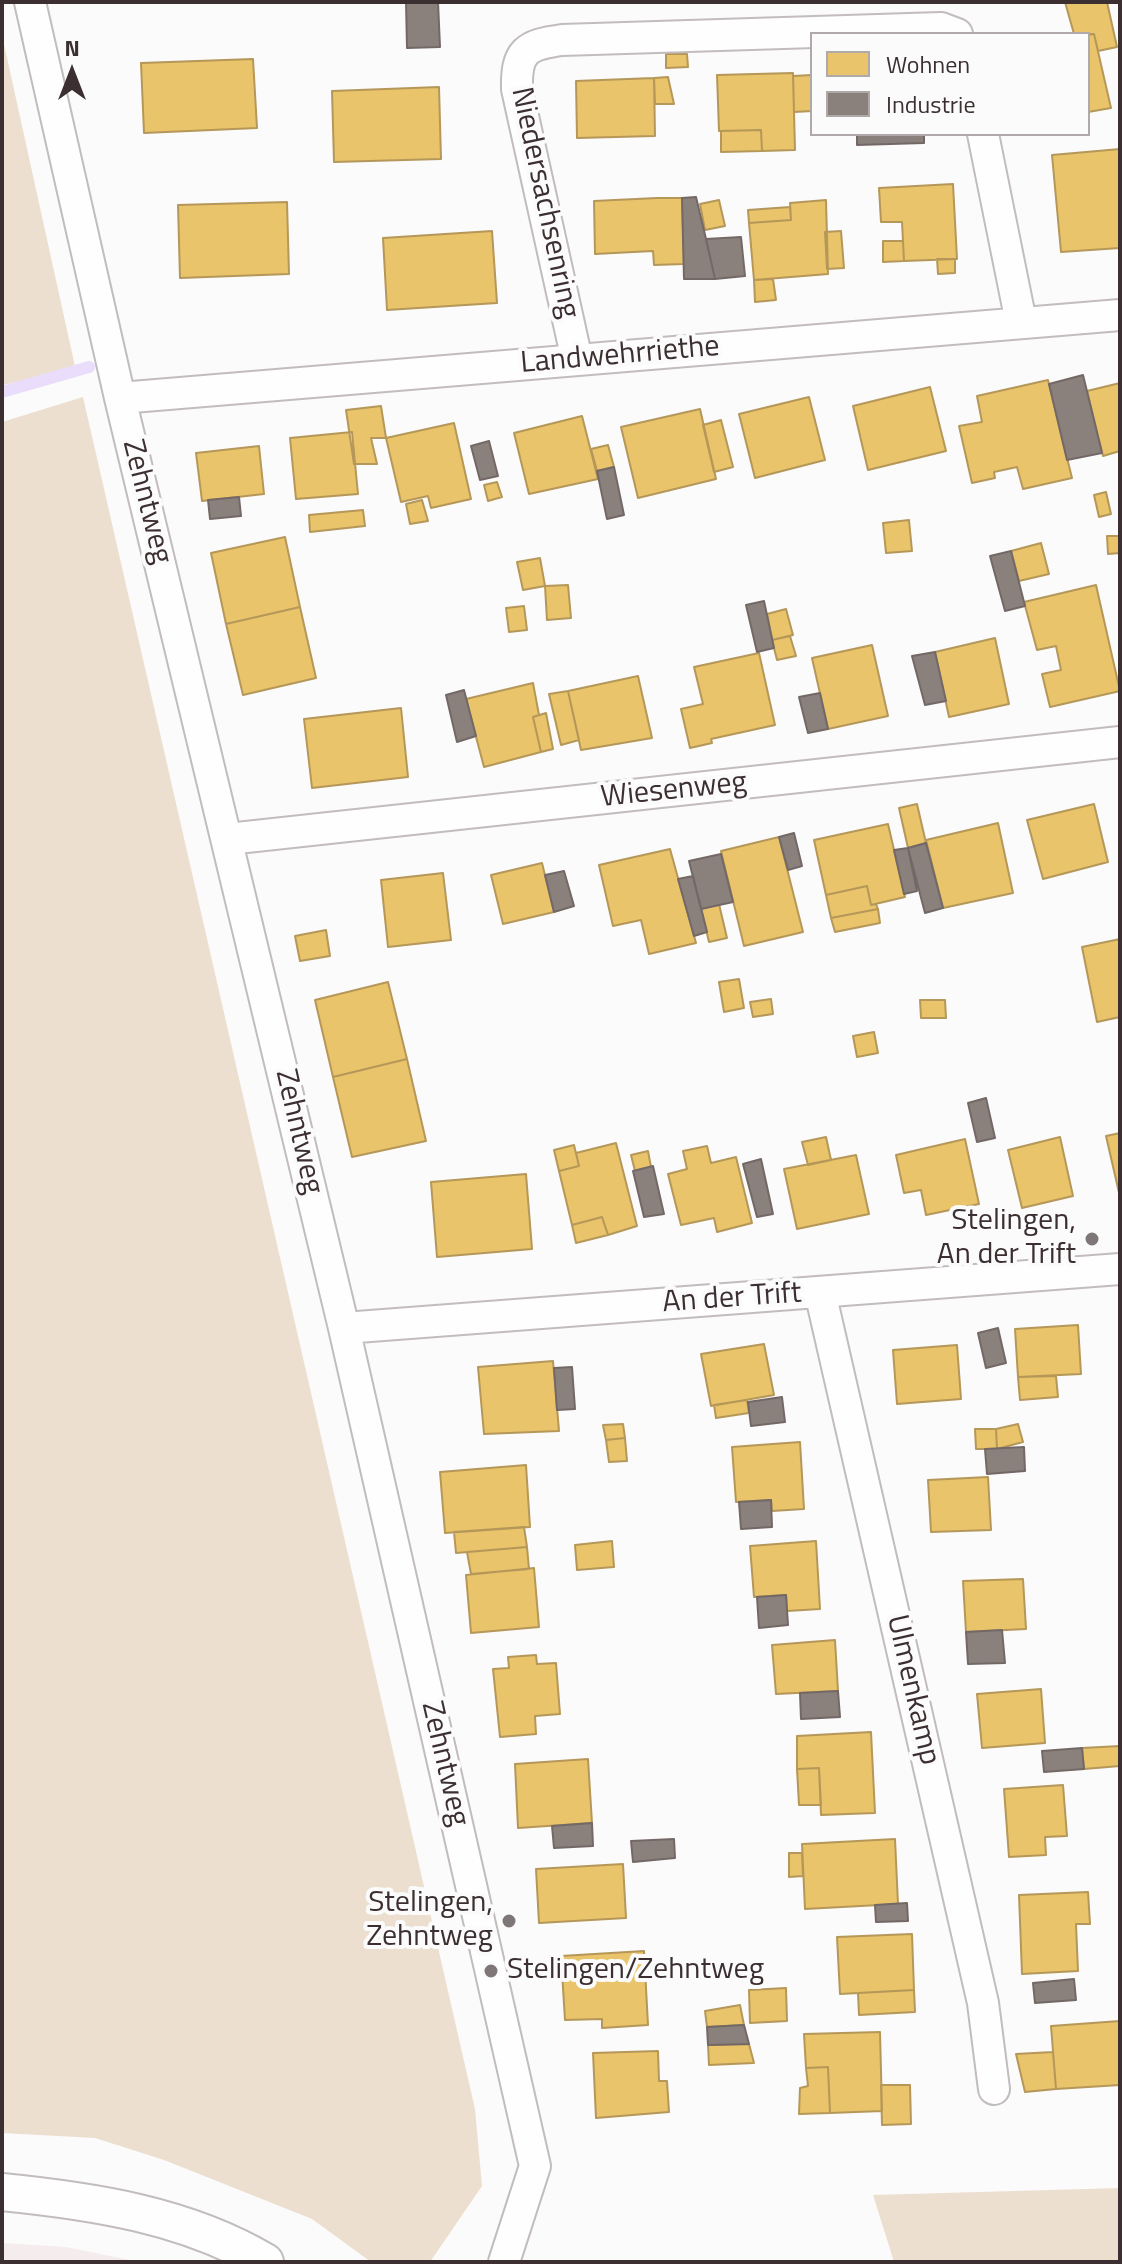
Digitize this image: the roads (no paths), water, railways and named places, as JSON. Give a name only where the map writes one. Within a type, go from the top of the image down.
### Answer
[{"type":"street","name":"Zehntweg","points":[[30,2],[120,398],[344,1328],[535,2166],[504,2262]]},
{"type":"street","name":"Niedersachsenring","points":[[815,32],[941,28],[952,32]]},
{"type":"street","name":"Niedersachsenring","points":[[577,360],[517,89],[516,70],[522,54],[535,44],[562,40],[810,32]]},
{"type":"street","points":[[983,136],[1021,322]]},
{"type":"street","name":"Landwehrriethe","points":[[120,398],[1120,315]]},
{"type":"street","name":"Wiesenweg","points":[[228,839],[1120,742]]},
{"type":"street","name":"An der Trift","points":[[344,1328],[1120,1269]]},
{"type":"street","name":"Ulmenkamp","points":[[820,1292],[983,2003],[994,2089]]},
{"type":"street","points":[[2,2192],[64,2199],[155,2217],[213,2236],[265,2262]]},
{"type":"waterway","points":[[2,392],[89,367]]},
{"type":"place","name":"Stelingen, An der Trift","points":[[1092,1239]]},
{"type":"place","name":"Stelingen, Zehntweg","points":[[509,1921]]},
{"type":"place","name":"Stelingen/Zehntweg","points":[[491,1971]]}]
